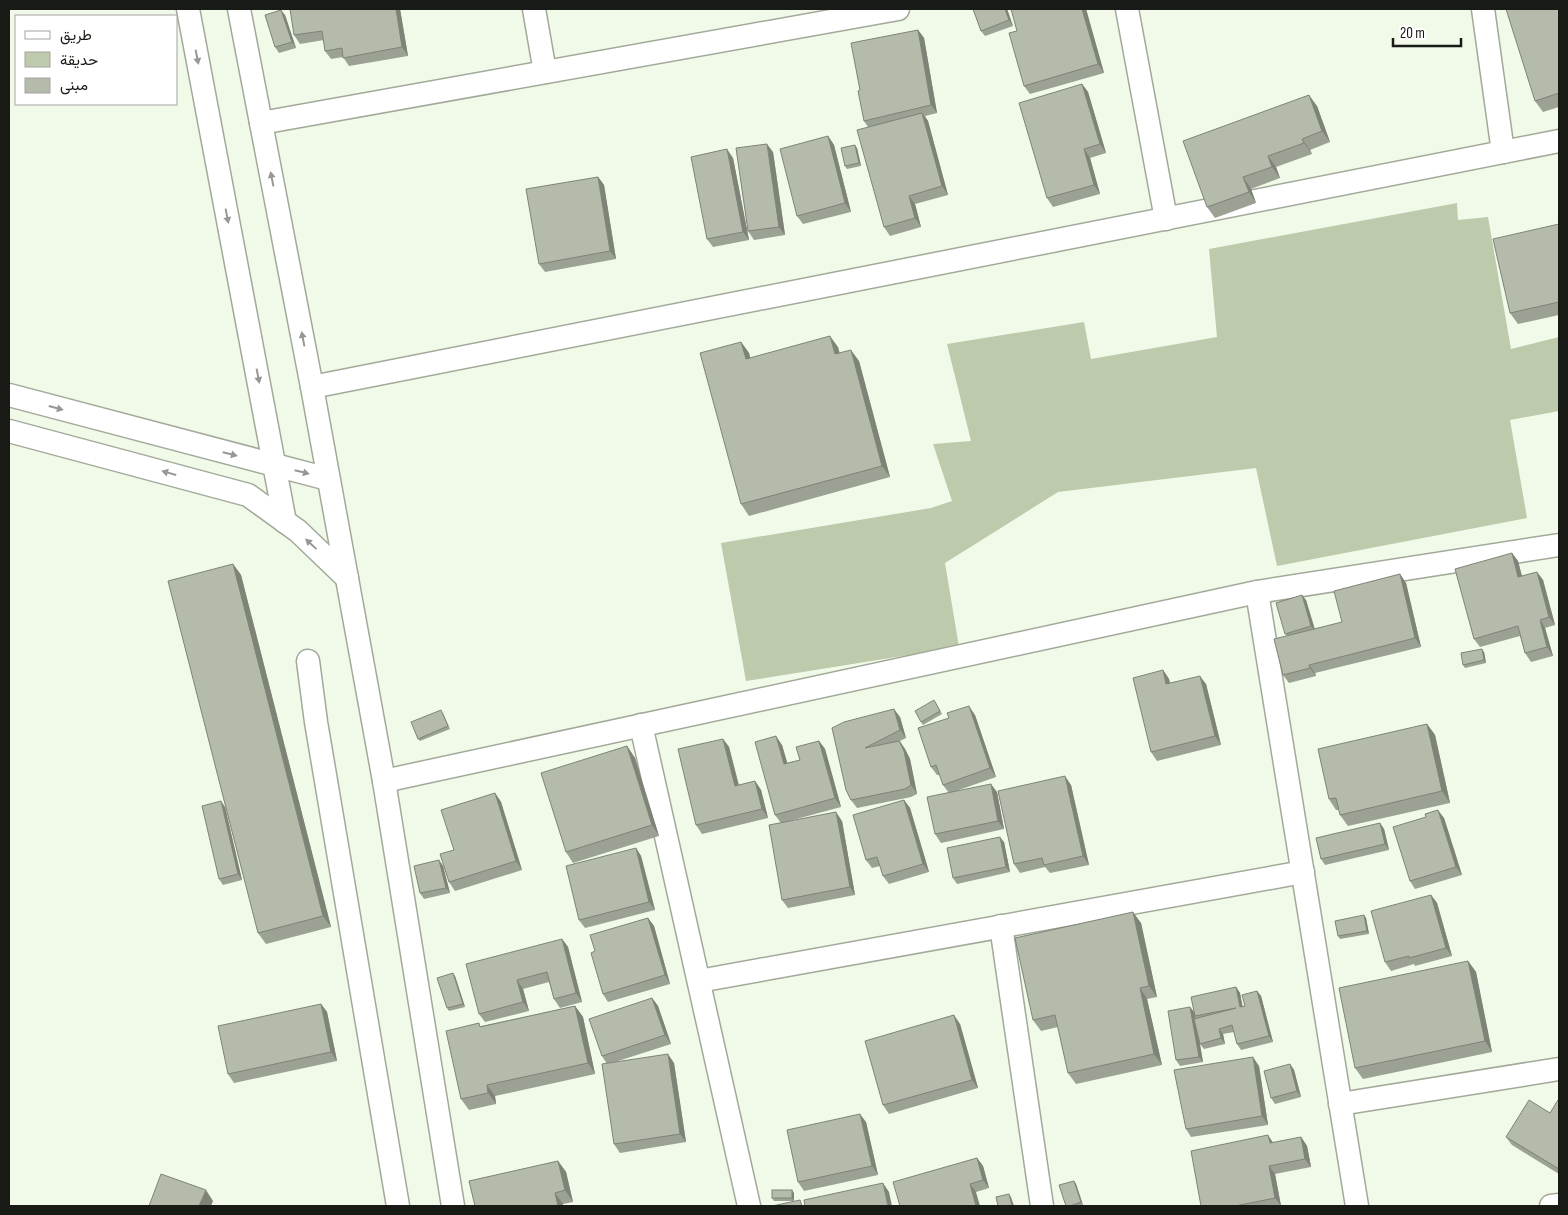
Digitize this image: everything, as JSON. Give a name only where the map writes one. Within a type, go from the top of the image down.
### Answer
[{"type":"street","points":[[188,9],[286,522]]},
{"type":"street","points":[[239,9],[312,387],[384,781],[453,1206]]},
{"type":"street","points":[[534,9],[545,72]]},
{"type":"street","points":[[261,123],[545,72],[828,15],[898,9]]},
{"type":"street","points":[[1127,9],[1166,219]]},
{"type":"street","points":[[1483,9],[1503,152]]},
{"type":"street","points":[[312,387],[1559,141]]},
{"type":"street","points":[[9,395],[328,479]]},
{"type":"street","points":[[9,431],[248,496],[286,522],[346,578]]},
{"type":"street","points":[[384,781],[1258,592],[1559,545]]},
{"type":"street","points":[[1258,592],[1357,1206]]},
{"type":"street","points":[[308,661],[316,722],[398,1206]]},
{"type":"street","points":[[641,725],[749,1206]]},
{"type":"street","points":[[698,980],[1303,872]]},
{"type":"street","points":[[1001,926],[1042,1206]]},
{"type":"street","points":[[1340,1104],[1559,1069]]},
{"type":"street","points":[[1551,1206],[1559,1205]]},
{"type":"green space","points":[[1457,203],[1458,220],[1488,217],[1511,349],[1559,337],[1559,411],[1510,420],[1527,518],[1277,566],[1256,468],[1058,492],[945,563],[959,647],[746,681],[721,543],[931,508],[952,501],[933,444],[971,441],[947,344],[1084,322],[1091,359],[1217,337],[1209,249]]},
{"type":"building","points":[[290,9],[396,9],[402,47],[343,58],[342,48],[325,51],[322,31],[294,35]]},
{"type":"building","points":[[973,9],[1005,9],[1009,20],[981,31]]},
{"type":"building","points":[[1011,9],[1082,9],[1098,64],[1024,86],[1009,33],[1017,31]]},
{"type":"building","points":[[1506,9],[1559,9],[1559,93],[1535,101]]},
{"type":"building","points":[[281,10],[292,42],[275,47],[265,15]]},
{"type":"building","points":[[918,30],[931,105],[864,121],[851,43]]},
{"type":"building","points":[[1082,84],[1100,144],[1084,149],[1094,185],[1047,198],[1019,103]]},
{"type":"building","points":[[1309,95],[1322,131],[1302,139],[1304,143],[1268,156],[1272,167],[1243,177],[1249,192],[1207,207],[1183,141]]},
{"type":"building","points":[[922,113],[942,186],[909,196],[915,218],[884,227],[857,130]]},
{"type":"building","points":[[828,136],[845,203],[797,216],[780,149]]},
{"type":"building","points":[[767,144],[779,227],[748,231],[736,148]]},
{"type":"building","points":[[855,145],[859,163],[845,166],[841,148]]},
{"type":"building","points":[[727,149],[743,232],[707,239],[691,157]]},
{"type":"building","points":[[598,177],[610,251],[539,264],[526,189]]},
{"type":"building","points":[[1559,224],[1559,302],[1510,313],[1493,239]]},
{"type":"building","points":[[830,336],[835,354],[851,350],[882,466],[741,504],[700,353],[741,342],[746,359]]},
{"type":"building","points":[[1512,553],[1518,577],[1537,572],[1549,617],[1540,620],[1547,647],[1525,653],[1518,626],[1474,639],[1455,569]]},
{"type":"building","points":[[233,564],[323,916],[258,933],[168,581]]},
{"type":"building","points":[[1400,574],[1415,638],[1309,665],[1310,668],[1283,675],[1274,639],[1342,622],[1334,591]]},
{"type":"building","points":[[1302,595],[1311,626],[1285,634],[1276,603]]},
{"type":"building","points":[[1482,649],[1484,660],[1463,665],[1461,653]]},
{"type":"building","points":[[1163,670],[1166,684],[1200,676],[1215,736],[1151,752],[1133,678]]},
{"type":"building","points":[[934,700],[940,711],[921,722],[915,711]]},
{"type":"building","points":[[969,706],[990,768],[943,785],[936,765],[931,767],[918,728],[949,718],[947,713]]},
{"type":"building","points":[[894,709],[900,730],[865,748],[899,741],[904,751],[911,785],[905,789],[851,800],[846,790],[832,728],[844,722]]},
{"type":"building","points":[[441,710],[448,726],[418,739],[411,722]]},
{"type":"building","points":[[1427,724],[1442,791],[1340,815],[1336,798],[1329,799],[1318,749]]},
{"type":"building","points":[[776,736],[784,764],[800,760],[796,747],[819,741],[835,798],[775,815],[755,742]]},
{"type":"building","points":[[723,739],[735,786],[755,781],[762,809],[696,825],[678,749]]},
{"type":"building","points":[[627,746],[652,825],[566,852],[541,773]]},
{"type":"building","points":[[1065,776],[1083,856],[1044,865],[1042,858],[1014,864],[998,791]]},
{"type":"building","points":[[991,784],[998,821],[935,834],[927,797]]},
{"type":"building","points":[[495,793],[516,861],[449,882],[440,854],[454,850],[441,810]]},
{"type":"building","points":[[904,800],[923,864],[883,876],[877,857],[866,860],[853,815]]},
{"type":"building","points":[[221,801],[238,874],[219,879],[202,806]]},
{"type":"building","points":[[1438,810],[1456,867],[1410,881],[1393,827],[1426,817],[1425,814]]},
{"type":"building","points":[[836,812],[850,887],[782,900],[769,825]]},
{"type":"building","points":[[1380,823],[1385,844],[1321,859],[1316,838]]},
{"type":"building","points":[[1000,837],[1006,867],[953,878],[947,848]]},
{"type":"building","points":[[636,848],[649,902],[579,920],[566,866]]},
{"type":"building","points":[[439,860],[446,888],[420,893],[414,866]]},
{"type":"building","points":[[1431,895],[1446,948],[1385,962],[1371,911]]},
{"type":"building","points":[[1133,912],[1149,986],[1140,988],[1154,1054],[1068,1073],[1055,1015],[1033,1020],[1015,938]]},
{"type":"building","points":[[1364,915],[1367,931],[1338,936],[1335,921]]},
{"type":"building","points":[[648,918],[665,975],[603,994],[591,953],[595,951],[590,935]]},
{"type":"building","points":[[562,939],[576,993],[554,999],[547,972],[517,980],[523,1002],[479,1014],[466,964]]},
{"type":"building","points":[[1468,961],[1485,1041],[1355,1068],[1339,988]]},
{"type":"building","points":[[453,973],[463,1004],[447,1008],[437,978]]},
{"type":"building","points":[[1236,987],[1240,1007],[1245,1006],[1242,995],[1257,991],[1269,1036],[1237,1044],[1232,1025],[1219,1029],[1221,1038],[1200,1044],[1194,1019],[1236,1008],[1195,1016],[1191,997]]},
{"type":"building","points":[[652,998],[665,1035],[602,1056],[589,1019]]},
{"type":"building","points":[[321,1004],[331,1052],[228,1074],[218,1026]]},
{"type":"building","points":[[575,1006],[588,1063],[487,1085],[488,1093],[461,1099],[446,1031],[479,1023],[480,1027]]},
{"type":"building","points":[[1190,1007],[1199,1057],[1176,1060],[1168,1011]]},
{"type":"building","points":[[954,1015],[972,1080],[883,1105],[865,1041]]},
{"type":"building","points":[[668,1054],[680,1134],[614,1144],[602,1064]]},
{"type":"building","points":[[1253,1057],[1262,1116],[1186,1129],[1174,1070]]},
{"type":"building","points":[[1290,1064],[1297,1091],[1271,1098],[1264,1071]]},
{"type":"building","points":[[1529,1100],[1550,1113],[1559,1101],[1559,1169],[1506,1137]]},
{"type":"building","points":[[860,1114],[872,1166],[798,1182],[787,1130]]},
{"type":"building","points":[[1268,1135],[1270,1143],[1301,1137],[1305,1159],[1269,1166],[1275,1198],[1235,1206],[1201,1206],[1191,1151]]},
{"type":"building","points":[[977,1158],[983,1180],[970,1184],[976,1206],[900,1206],[893,1182]]},
{"type":"building","points":[[558,1161],[565,1190],[555,1193],[558,1206],[475,1206],[469,1181]]},
{"type":"building","points":[[161,1174],[206,1190],[199,1206],[149,1206]]},
{"type":"building","points":[[1074,1181],[1081,1202],[1066,1206],[1059,1185]]},
{"type":"building","points":[[883,1183],[888,1206],[805,1206],[804,1200]]},
{"type":"building","points":[[772,1190],[792,1190],[792,1198],[772,1198]]},
{"type":"building","points":[[1009,1194],[1012,1206],[998,1206],[996,1197]]},
{"type":"building","points":[[800,1200],[802,1206],[772,1206]]}]
